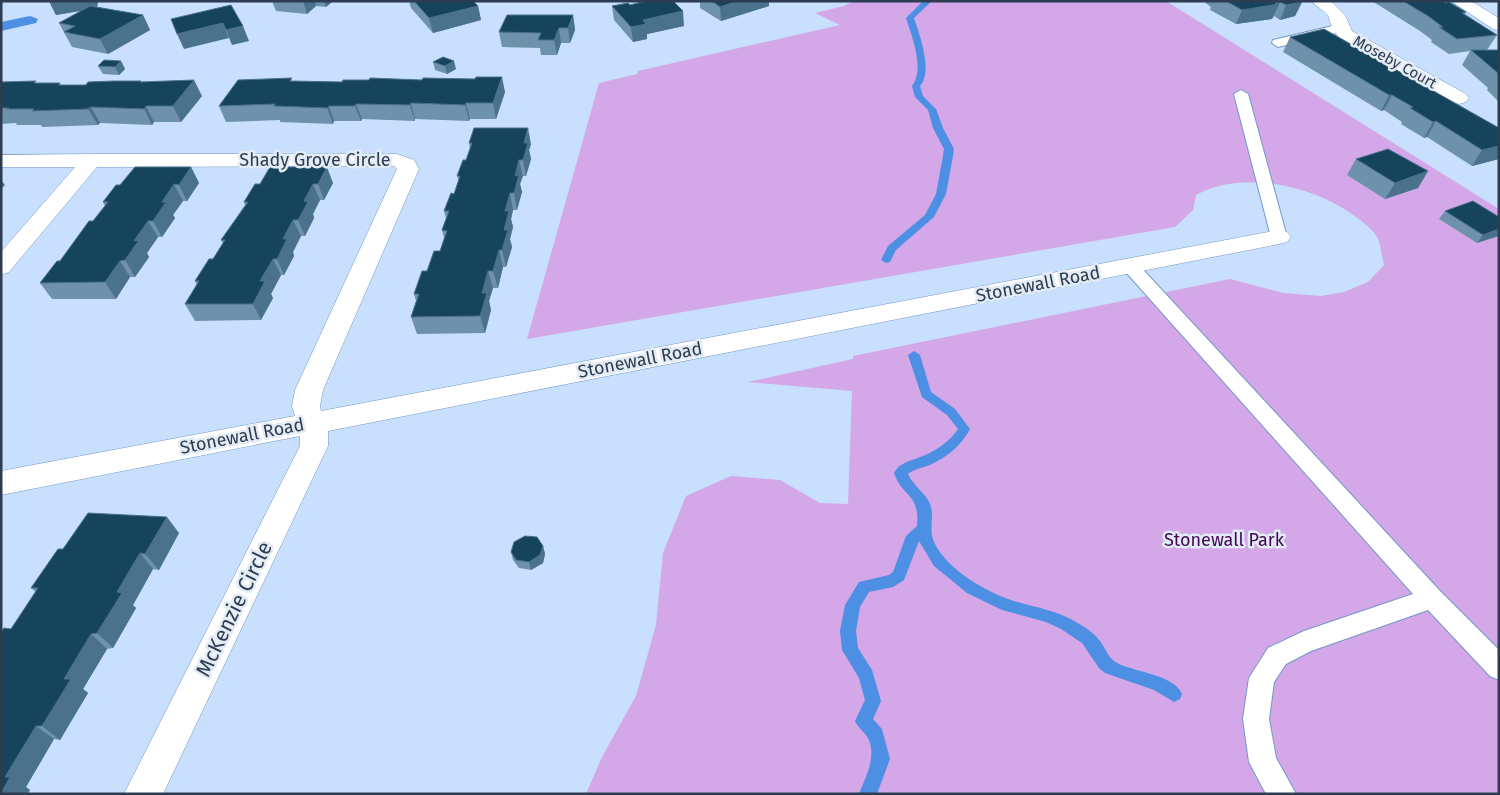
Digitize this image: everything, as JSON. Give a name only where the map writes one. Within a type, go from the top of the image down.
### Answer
[{"type":"street","name":"Moseby Court","points":[[1319,1],[1335,12],[1346,35],[1459,98]]},
{"type":"street","points":[[1459,1],[1499,25]]},
{"type":"street","name":"Shady Grove Circle","points":[[1,160],[397,160],[407,164],[408,169],[309,390],[306,406],[310,423]]},
{"type":"street","points":[[1,267],[92,160]]},
{"type":"street","name":"Stonewall Road","points":[[1,483],[1279,237]]},
{"type":"street","name":"McKenzie Circle","points":[[143,794],[314,446],[314,433],[310,423]]},
{"type":"lane","points":[[1278,43],[1341,28]]},
{"type":"lane","points":[[1241,94],[1279,237]]},
{"type":"lane","points":[[1130,266],[1432,598],[1499,668]]},
{"type":"lane","points":[[1282,794],[1263,762],[1256,719],[1262,678],[1277,656],[1304,642],[1432,598]]},
{"type":"green space","name":"Stonewall Park","points":[[854,1],[1166,1],[1499,209],[1499,794],[586,794],[602,757],[636,696],[656,625],[663,553],[686,496],[731,476],[780,480],[820,503],[848,504],[852,391],[748,382],[853,359],[853,356],[1230,279],[1283,293],[1321,296],[1344,292],[1368,282],[1384,265],[1379,242],[1374,233],[1340,206],[1321,197],[1278,185],[1256,182],[1235,183],[1214,187],[1196,195],[1193,210],[1175,227],[527,339],[599,83],[637,74],[638,71],[840,25],[815,13],[844,6]]},
{"type":"water","points":[[30,16],[38,19],[36,23],[1,31],[1,22]]},
{"type":"building","points":[[414,1],[473,1],[478,6],[429,18]]},
{"type":"building","points":[[646,1],[673,1],[683,11],[643,20],[646,24],[631,27],[612,6],[628,3],[630,5]]},
{"type":"building","points":[[712,1],[738,1],[720,7]]},
{"type":"building","points":[[1226,1],[1302,2],[1286,5],[1280,2],[1275,3],[1279,4],[1242,10]]},
{"type":"building","points":[[1403,1],[1449,2],[1466,12],[1462,13],[1497,35],[1457,39],[1439,27],[1443,27],[1428,16]]},
{"type":"building","points":[[231,5],[243,26],[226,30],[223,23],[177,34],[171,19]]},
{"type":"building","points":[[90,6],[143,15],[100,39],[64,32],[75,26],[59,23]]},
{"type":"building","points":[[507,15],[573,15],[568,28],[559,28],[554,40],[538,40],[541,33],[499,32]]},
{"type":"building","points":[[1324,29],[1499,128],[1499,146],[1482,150],[1436,121],[1433,122],[1410,108],[1413,107],[1290,37]]},
{"type":"building","points":[[1471,50],[1499,50],[1499,74]]},
{"type":"building","points":[[443,57],[454,61],[445,66],[433,62]]},
{"type":"building","points":[[104,60],[121,61],[115,67],[98,66]]},
{"type":"building","points":[[476,77],[502,77],[493,103],[466,103],[465,105],[411,103],[410,105],[356,104],[355,106],[329,106],[327,108],[274,106],[275,104],[219,106],[238,80],[292,78],[290,81],[342,82],[343,80],[369,80],[370,78],[422,80],[423,78],[475,79]]},
{"type":"building","points":[[194,80],[173,106],[146,106],[144,109],[91,107],[88,109],[32,111],[34,109],[1,108],[1,82],[36,81],[34,83],[86,85],[88,82]]},
{"type":"building","points":[[474,128],[528,128],[524,143],[528,143],[523,160],[519,160],[515,176],[519,175],[514,193],[510,193],[505,211],[509,211],[504,230],[508,230],[502,250],[499,250],[493,271],[488,271],[482,293],[487,293],[480,316],[411,317],[419,294],[414,294],[422,271],[427,271],[434,251],[440,251],[447,231],[442,230],[449,211],[444,211],[451,193],[454,194],[460,176],[457,176],[463,160],[466,160],[472,143],[469,143]]},
{"type":"building","points":[[1388,149],[1428,171],[1395,183],[1356,159]]},
{"type":"building","points":[[135,167],[191,167],[179,185],[174,184],[162,202],[166,202],[153,221],[148,221],[134,241],[139,240],[125,260],[120,261],[105,282],[40,283],[57,261],[60,261],[89,221],[93,221],[108,202],[103,202],[116,185],[120,185]]},
{"type":"building","points":[[270,167],[327,167],[318,184],[313,184],[304,201],[308,202],[298,220],[293,220],[283,239],[287,239],[277,259],[273,259],[260,281],[265,281],[253,304],[185,304],[199,281],[195,281],[209,259],[213,259],[225,240],[221,240],[248,202],[244,202],[255,184],[260,184]]},
{"type":"building","points":[[1473,201],[1499,217],[1499,229],[1483,235],[1445,211]]},
{"type":"building","points":[[88,513],[167,517],[145,554],[140,553],[117,592],[122,593],[97,633],[91,634],[64,679],[71,679],[42,726],[36,726],[5,777],[10,777],[1,793],[1,632],[4,628],[11,629],[38,588],[31,588],[58,549],[63,549]]},
{"type":"building","points":[[525,536],[537,537],[543,546],[540,555],[529,562],[516,560],[511,552],[514,542]]},
{"type":"waterway","points":[[886,260],[892,248],[929,217],[941,194],[948,156],[949,149],[938,128],[932,109],[919,97],[916,86],[921,80],[921,64],[918,42],[910,18],[928,1]]},
{"type":"waterway","points":[[914,355],[926,394],[951,412],[964,429],[953,444],[942,452],[925,461],[908,466],[901,473],[905,482],[922,502],[925,511],[924,528]]},
{"type":"waterway","points":[[868,794],[881,759],[876,735],[863,721],[873,701],[866,675],[850,650],[848,631],[853,605],[864,587],[893,581],[899,576],[911,540],[924,528]]},
{"type":"waterway","points":[[924,528],[926,540],[931,551],[949,571],[972,588],[996,601],[1052,617],[1067,624],[1084,635],[1093,644],[1104,662],[1111,668],[1159,685],[1174,694]]}]
